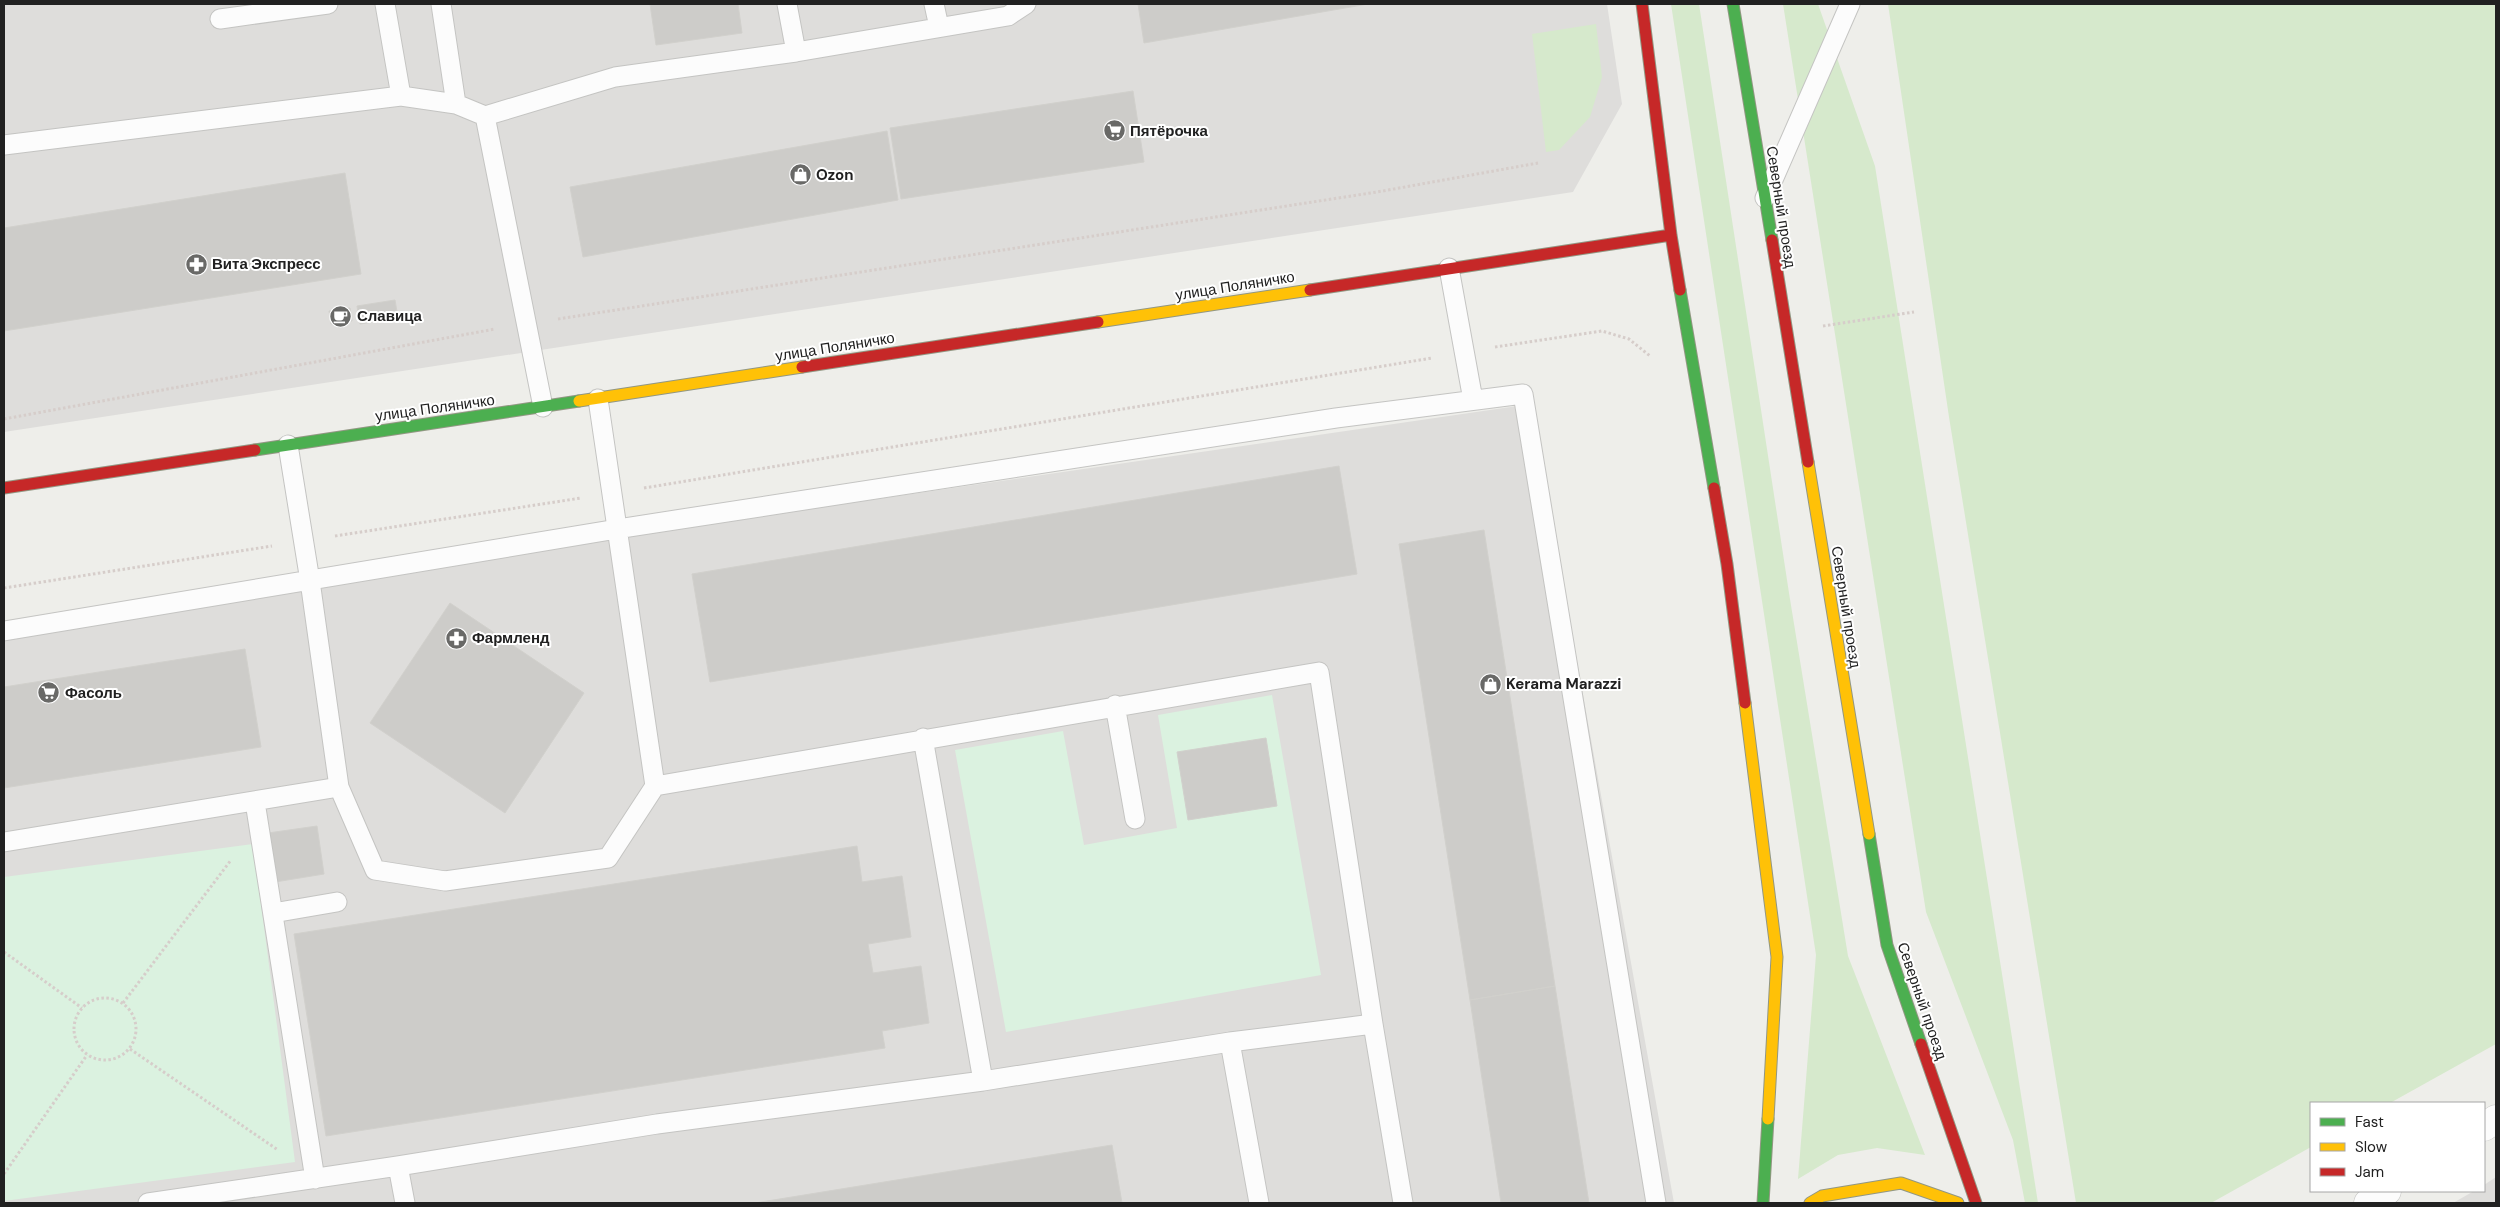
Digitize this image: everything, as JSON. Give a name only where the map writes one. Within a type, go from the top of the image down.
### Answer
[{"type":"main road","points":[[1642,4],[1671,235],[1727,564],[1777,957],[1763,1203]]},
{"type":"main road","name":"Северный проезд","points":[[1733,4],[1887,945],[1976,1203]]},
{"type":"main road","name":"улица Поляничко","points":[[4,488],[1671,235]]},
{"type":"main road","points":[[1810,1203],[1822,1196],[1902,1183],[1958,1203]]},
{"type":"street","points":[[2485,1126],[2496,1119]]},
{"type":"street","points":[[2368,1203],[2385,1192]]},
{"type":"lane","points":[[220,19],[328,4]]},
{"type":"lane","points":[[385,4],[401,96]]},
{"type":"lane","points":[[441,4],[456,104]]},
{"type":"lane","points":[[787,4],[796,52]]},
{"type":"lane","points":[[934,4],[939,27]]},
{"type":"lane","points":[[4,144],[401,96],[456,104],[485,116],[615,77],[796,52],[1008,16],[1026,4]]},
{"type":"lane","points":[[1764,199],[1850,4]]},
{"type":"lane","points":[[485,116],[543,407]]},
{"type":"lane","points":[[1450,268],[1472,400]]},
{"type":"lane","points":[[4,631],[617,529],[1336,418],[1523,394],[1656,1203]]},
{"type":"lane","points":[[288,445],[310,580],[339,787],[375,870],[445,881],[608,858],[655,786],[598,399]]},
{"type":"lane","points":[[655,786],[1115,705],[1319,672],[1373,1024],[1403,1203]]},
{"type":"lane","points":[[1115,705],[1135,819]]},
{"type":"lane","points":[[923,738],[983,1081]]},
{"type":"lane","points":[[4,842],[339,787]]},
{"type":"lane","points":[[255,802],[274,913],[313,1171]]},
{"type":"lane","points":[[274,913],[338,902]]},
{"type":"lane","points":[[148,1203],[313,1171],[398,1166],[657,1124],[983,1081],[1230,1042],[1373,1024]]},
{"type":"lane","points":[[1230,1042],[1259,1203]]},
{"type":"lane","points":[[398,1166],[405,1203]]},
{"type":"path","points":[[4,419],[526,324],[1358,195],[1538,163]]},
{"type":"path","points":[[1814,328],[1914,312]]},
{"type":"path","points":[[4,588],[612,493],[1464,352],[1602,331],[1629,339],[1650,356]]},
{"type":"path","points":[[123,1003],[259,823]]},
{"type":"path","points":[[4,952],[82,1008]]},
{"type":"path","points":[[109,998],[123,1003],[134,1016],[136,1034],[130,1049],[117,1058],[110,1060],[102,1061],[87,1055],[76,1042],[74,1024],[82,1008],[94,999],[109,998]]},
{"type":"path","points":[[130,1049],[295,1162],[313,1171]]},
{"type":"path","points":[[4,1174],[87,1055]]},
{"type":"shaded area","points":[[4,4],[1607,4],[1622,104],[1573,192],[4,432]]},
{"type":"shaded area","points":[[1531,404],[1674,1203],[4,1203],[4,626]]},
{"type":"shaded area","points":[[2496,1177],[2496,1203],[2453,1203],[2472,1192],[2485,1192],[2485,1184]]},
{"type":"green space","points":[[1671,4],[1699,4],[1789,593],[1848,956],[1925,1155],[1877,1148],[1838,1155],[1798,1179],[1816,955]]},
{"type":"green space","points":[[1783,4],[1818,4],[1875,166],[2038,1203],[2025,1203],[2013,1140],[1926,912]]},
{"type":"green space","points":[[1888,4],[2496,4],[2496,1044],[2392,1102],[2310,1102],[2310,1148],[2211,1203],[2076,1203],[1949,417]]},
{"type":"green space","points":[[1596,24],[1602,77],[1590,117],[1559,150],[1546,152],[1532,34]]},
{"type":"green space","points":[[1272,695],[1321,975],[1006,1032],[955,750],[1063,731],[1084,845],[1177,828],[1158,715]]},
{"type":"green space","points":[[253,844],[295,1162],[4,1201],[4,877]]},
{"type":"building","points":[[650,4],[738,4],[742,33],[656,45]]},
{"type":"building","points":[[1138,4],[1368,4],[1144,43]]},
{"type":"building","points":[[1133,91],[1144,162],[901,199],[890,128]]},
{"type":"building","points":[[887,131],[898,200],[583,257],[570,187]]},
{"type":"building","points":[[345,173],[361,274],[4,331],[4,228]]},
{"type":"building","points":[[395,300],[398,318],[360,324],[357,306]]},
{"type":"building","name":"Славица","points":[[350,308],[352,321],[331,324],[329,311]]},
{"type":"building","points":[[1339,466],[1357,574],[710,682],[692,574]]},
{"type":"building","points":[[1484,530],[1555,986],[1470,1000],[1399,544]]},
{"type":"building","points":[[450,603],[584,693],[505,813],[370,723]]},
{"type":"building","points":[[245,649],[261,747],[4,788],[4,687]]},
{"type":"building","points":[[1266,738],[1277,806],[1188,820],[1177,752]]},
{"type":"building","points":[[317,826],[324,874],[275,882],[268,833]]},
{"type":"building","points":[[857,846],[862,882],[902,876],[911,937],[868,944],[873,973],[921,966],[929,1023],[882,1031],[885,1048],[326,1136],[294,934]]},
{"type":"building","points":[[1555,986],[1589,1203],[1501,1203],[1470,1000]]},
{"type":"building","points":[[1112,1145],[1122,1203],[755,1203]]},
{"type":"traffic: fast","points":[[1733,4],[1772,240]]},
{"type":"traffic: fast","points":[[1680,290],[1714,488]]},
{"type":"traffic: fast","points":[[255,450],[579,401]]},
{"type":"traffic: fast","points":[[1869,834],[1887,945],[1921,1044]]},
{"type":"traffic: fast","points":[[1763,1203],[1768,1119]]},
{"type":"traffic: slow","points":[[1098,322],[1310,290]]},
{"type":"traffic: slow","points":[[579,401],[802,367]]},
{"type":"traffic: slow","points":[[1808,462],[1869,834]]},
{"type":"traffic: slow","points":[[1745,703],[1777,957],[1768,1119]]},
{"type":"traffic: slow","points":[[1810,1203],[1822,1196],[1901,1183],[1958,1203]]},
{"type":"traffic: jam","points":[[1642,4],[1671,235],[1680,290]]},
{"type":"traffic: jam","points":[[1310,290],[1671,235]]},
{"type":"traffic: jam","points":[[1772,240],[1808,462]]},
{"type":"traffic: jam","points":[[802,367],[1098,322]]},
{"type":"traffic: jam","points":[[4,488],[255,450]]},
{"type":"traffic: jam","points":[[1714,488],[1727,564],[1745,703]]},
{"type":"traffic: jam","points":[[1921,1044],[1976,1203]]},
{"type":"place","name":"Пятёрочка","points":[[1114,131]]},
{"type":"place","name":"Ozon","points":[[800,175]]},
{"type":"place","name":"Вита Экспресс","points":[[196,264]]},
{"type":"place","name":"Славица","points":[[341,316]]},
{"type":"place","name":"Фармленд","points":[[456,638]]},
{"type":"place","name":"Kerama Marazzi","points":[[1490,684]]},
{"type":"place","name":"Фасоль","points":[[49,693]]}]
